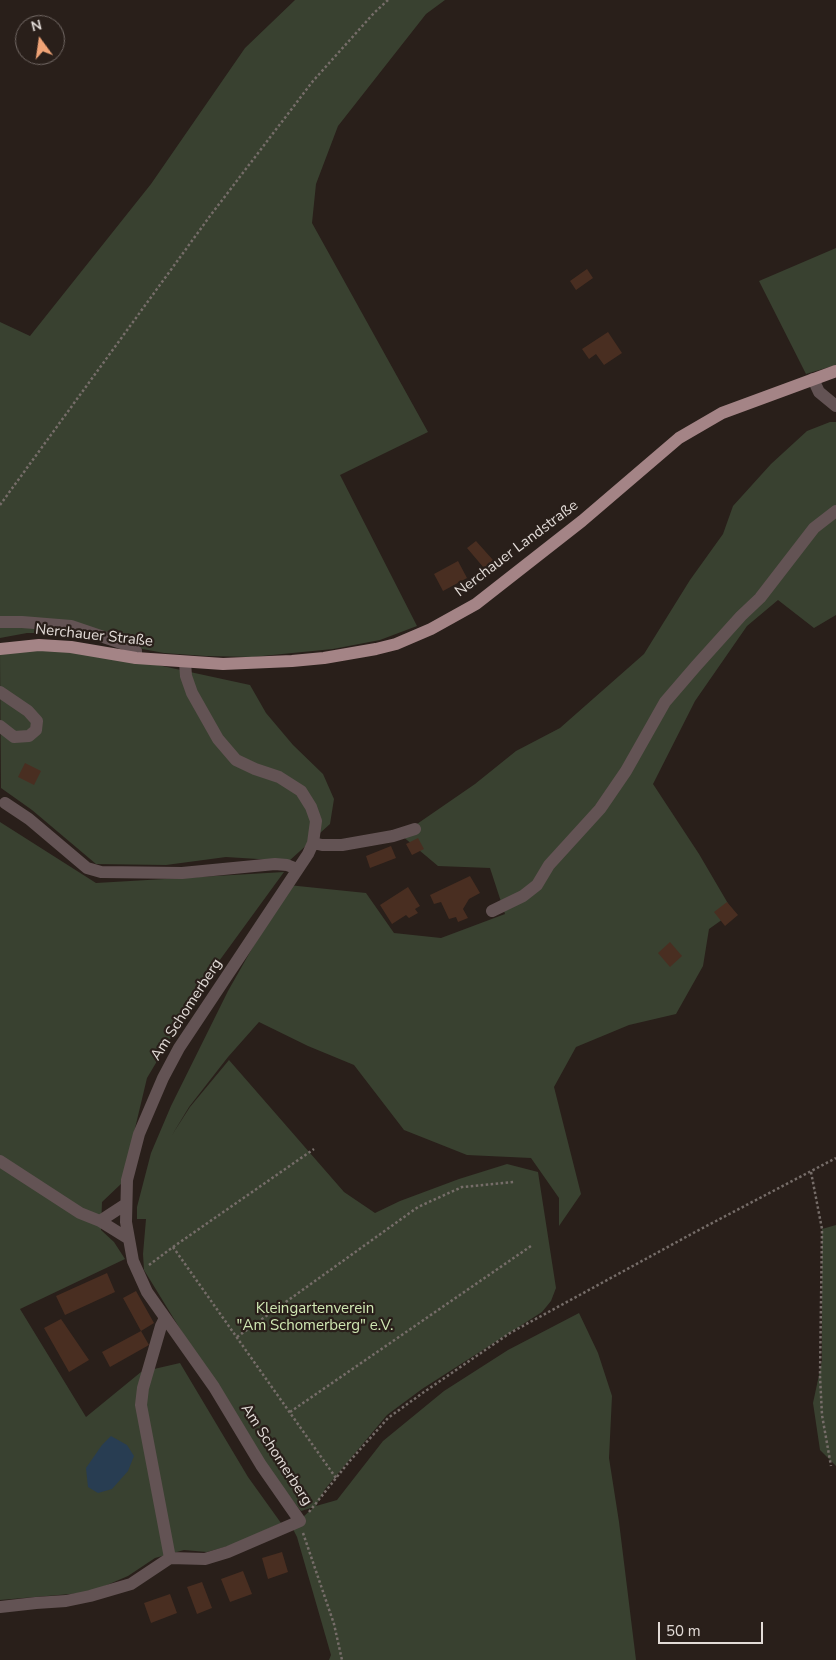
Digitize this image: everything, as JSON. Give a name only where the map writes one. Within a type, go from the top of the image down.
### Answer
[{"type":"main road","name":"Nerchauer Landstraße","points":[[185,662],[223,664],[324,658],[376,649],[414,637],[476,604],[524,568],[679,438],[722,414],[836,371]]},
{"type":"main road","name":"Nerchauer Straße","points":[[0,649],[39,645],[72,647],[136,658],[185,662]]},
{"type":"street","points":[[813,379],[819,392],[836,406]]},
{"type":"street","points":[[492,911],[523,896],[537,885],[549,865],[600,809],[626,771],[665,702],[715,644],[760,598],[814,528],[836,511]]},
{"type":"street","points":[[0,622],[71,626],[130,646],[136,651],[136,658]]},
{"type":"street","name":"Am Schomerberg","points":[[170,1558],[205,1559],[228,1552],[300,1521],[261,1465],[214,1387],[147,1292],[133,1261],[126,1222],[126,1204],[127,1180],[139,1134],[163,1078],[179,1048],[248,946],[313,843],[316,821],[311,807],[301,791],[280,777],[255,769],[236,760],[210,726],[192,693],[186,676],[185,662]]},
{"type":"street","points":[[0,692],[28,711],[36,720],[36,730],[29,736],[14,737],[0,726]]},
{"type":"street","points":[[5,803],[29,819],[87,868],[101,872],[182,873],[276,864],[287,865],[297,869]]},
{"type":"street","points":[[313,843],[342,845],[393,836],[415,829]]},
{"type":"street","points":[[0,1161],[80,1213],[100,1221],[129,1239]]},
{"type":"street","points":[[100,1221],[126,1204]]},
{"type":"street","points":[[0,1608],[66,1601],[131,1584],[170,1558],[141,1405],[143,1388],[165,1318]]},
{"type":"path","points":[[0,505],[210,216],[314,81],[374,13],[388,0]]},
{"type":"path","points":[[139,1273],[173,1247],[314,1149]]},
{"type":"path","points":[[342,1660],[334,1624],[300,1521],[314,1508],[336,1478],[388,1418],[510,1333],[689,1235],[836,1158]]},
{"type":"path","points":[[811,1172],[822,1229],[820,1376],[822,1415],[831,1466]]},
{"type":"path","points":[[237,1337],[418,1207],[462,1188],[514,1182]]},
{"type":"path","points":[[290,1412],[531,1246]]},
{"type":"path","points":[[173,1247],[336,1478]]},
{"type":"green space","points":[[295,0],[445,0],[426,14],[338,126],[316,184],[312,223],[428,432],[340,475],[417,626],[380,640],[333,649],[252,657],[164,653],[57,633],[27,633],[0,638],[0,322],[30,336],[151,184],[245,48]]},
{"type":"green space","points":[[836,248],[836,365],[806,374],[759,281]]},
{"type":"green space","name":"Kleingartenverein \"Am Schomerberg\" e.V.","points":[[830,422],[836,422],[836,615],[814,628],[778,600],[747,626],[695,701],[653,784],[699,854],[733,912],[709,929],[703,966],[676,1014],[629,1025],[576,1047],[554,1087],[581,1194],[559,1226],[559,1198],[531,1158],[467,1155],[404,1130],[354,1065],[308,1046],[259,1022],[228,1057],[189,1107],[172,1135],[190,1107],[229,1060],[344,1192],[375,1213],[400,1201],[459,1179],[507,1164],[538,1172],[556,1288],[551,1301],[542,1312],[422,1389],[387,1415],[325,1489],[316,1506],[337,1500],[383,1441],[444,1391],[508,1350],[579,1313],[598,1353],[612,1396],[609,1458],[636,1660],[329,1660],[331,1655],[297,1537],[292,1527],[314,1507],[301,1511],[263,1464],[144,1270],[143,1254],[146,1219],[137,1219],[137,1207],[151,1153],[171,1106],[228,991],[288,885],[366,893],[394,933],[441,938],[505,914],[490,868],[438,866],[401,835],[475,784],[516,751],[560,728],[644,654],[690,580],[723,534],[733,506],[771,464],[807,431]]},
{"type":"green space","points":[[23,647],[107,654],[250,685],[266,713],[293,745],[323,774],[334,799],[330,824],[289,861],[226,857],[166,865],[96,864],[32,810],[1,788],[0,653]]},
{"type":"green space","points":[[0,822],[96,883],[284,872],[206,979],[147,1078],[122,1183],[102,1202],[101,1230],[114,1242],[125,1259],[20,1309],[86,1417],[141,1372],[180,1363],[248,1477],[281,1523],[235,1544],[207,1552],[184,1550],[155,1558],[128,1576],[100,1588],[82,1593],[0,1600]]},
{"type":"green space","points":[[836,1225],[836,1466],[820,1450],[813,1403],[822,1361],[822,1229]]},
{"type":"water","points":[[111,1436],[127,1445],[134,1456],[128,1471],[112,1489],[98,1493],[88,1487],[86,1468],[102,1445]]},
{"type":"building","points":[[587,269],[593,278],[576,290],[570,281]]},
{"type":"building","points":[[608,332],[622,353],[604,365],[596,354],[589,359],[582,349]]},
{"type":"building","points":[[476,541],[493,560],[484,568],[467,548]]},
{"type":"building","points":[[458,561],[467,578],[443,591],[434,574]]},
{"type":"building","points":[[25,763],[41,771],[34,785],[18,777]]},
{"type":"building","points":[[418,838],[424,849],[412,855],[406,844]]},
{"type":"building","points":[[391,846],[396,858],[370,868],[366,856]]},
{"type":"building","points":[[470,876],[480,893],[469,899],[463,909],[468,918],[458,922],[456,917],[449,919],[441,902],[434,904],[430,895]]},
{"type":"building","points":[[408,887],[420,906],[415,909],[418,913],[409,918],[406,915],[392,924],[380,905]]},
{"type":"building","points":[[727,902],[738,915],[725,926],[714,912]]},
{"type":"building","points":[[670,942],[682,956],[670,967],[658,953]]},
{"type":"building","points":[[107,1273],[115,1292],[65,1315],[56,1296]]},
{"type":"building","points":[[136,1291],[154,1323],[141,1331],[123,1298]]},
{"type":"building","points":[[61,1319],[89,1360],[69,1372],[44,1328]]},
{"type":"building","points":[[141,1331],[149,1345],[110,1367],[102,1352]]},
{"type":"building","points":[[282,1552],[288,1572],[268,1579],[262,1558]]},
{"type":"building","points":[[243,1571],[252,1594],[230,1602],[221,1579]]},
{"type":"building","points":[[202,1582],[212,1608],[197,1614],[187,1587]]},
{"type":"building","points":[[170,1594],[177,1613],[151,1623],[144,1603]]}]
